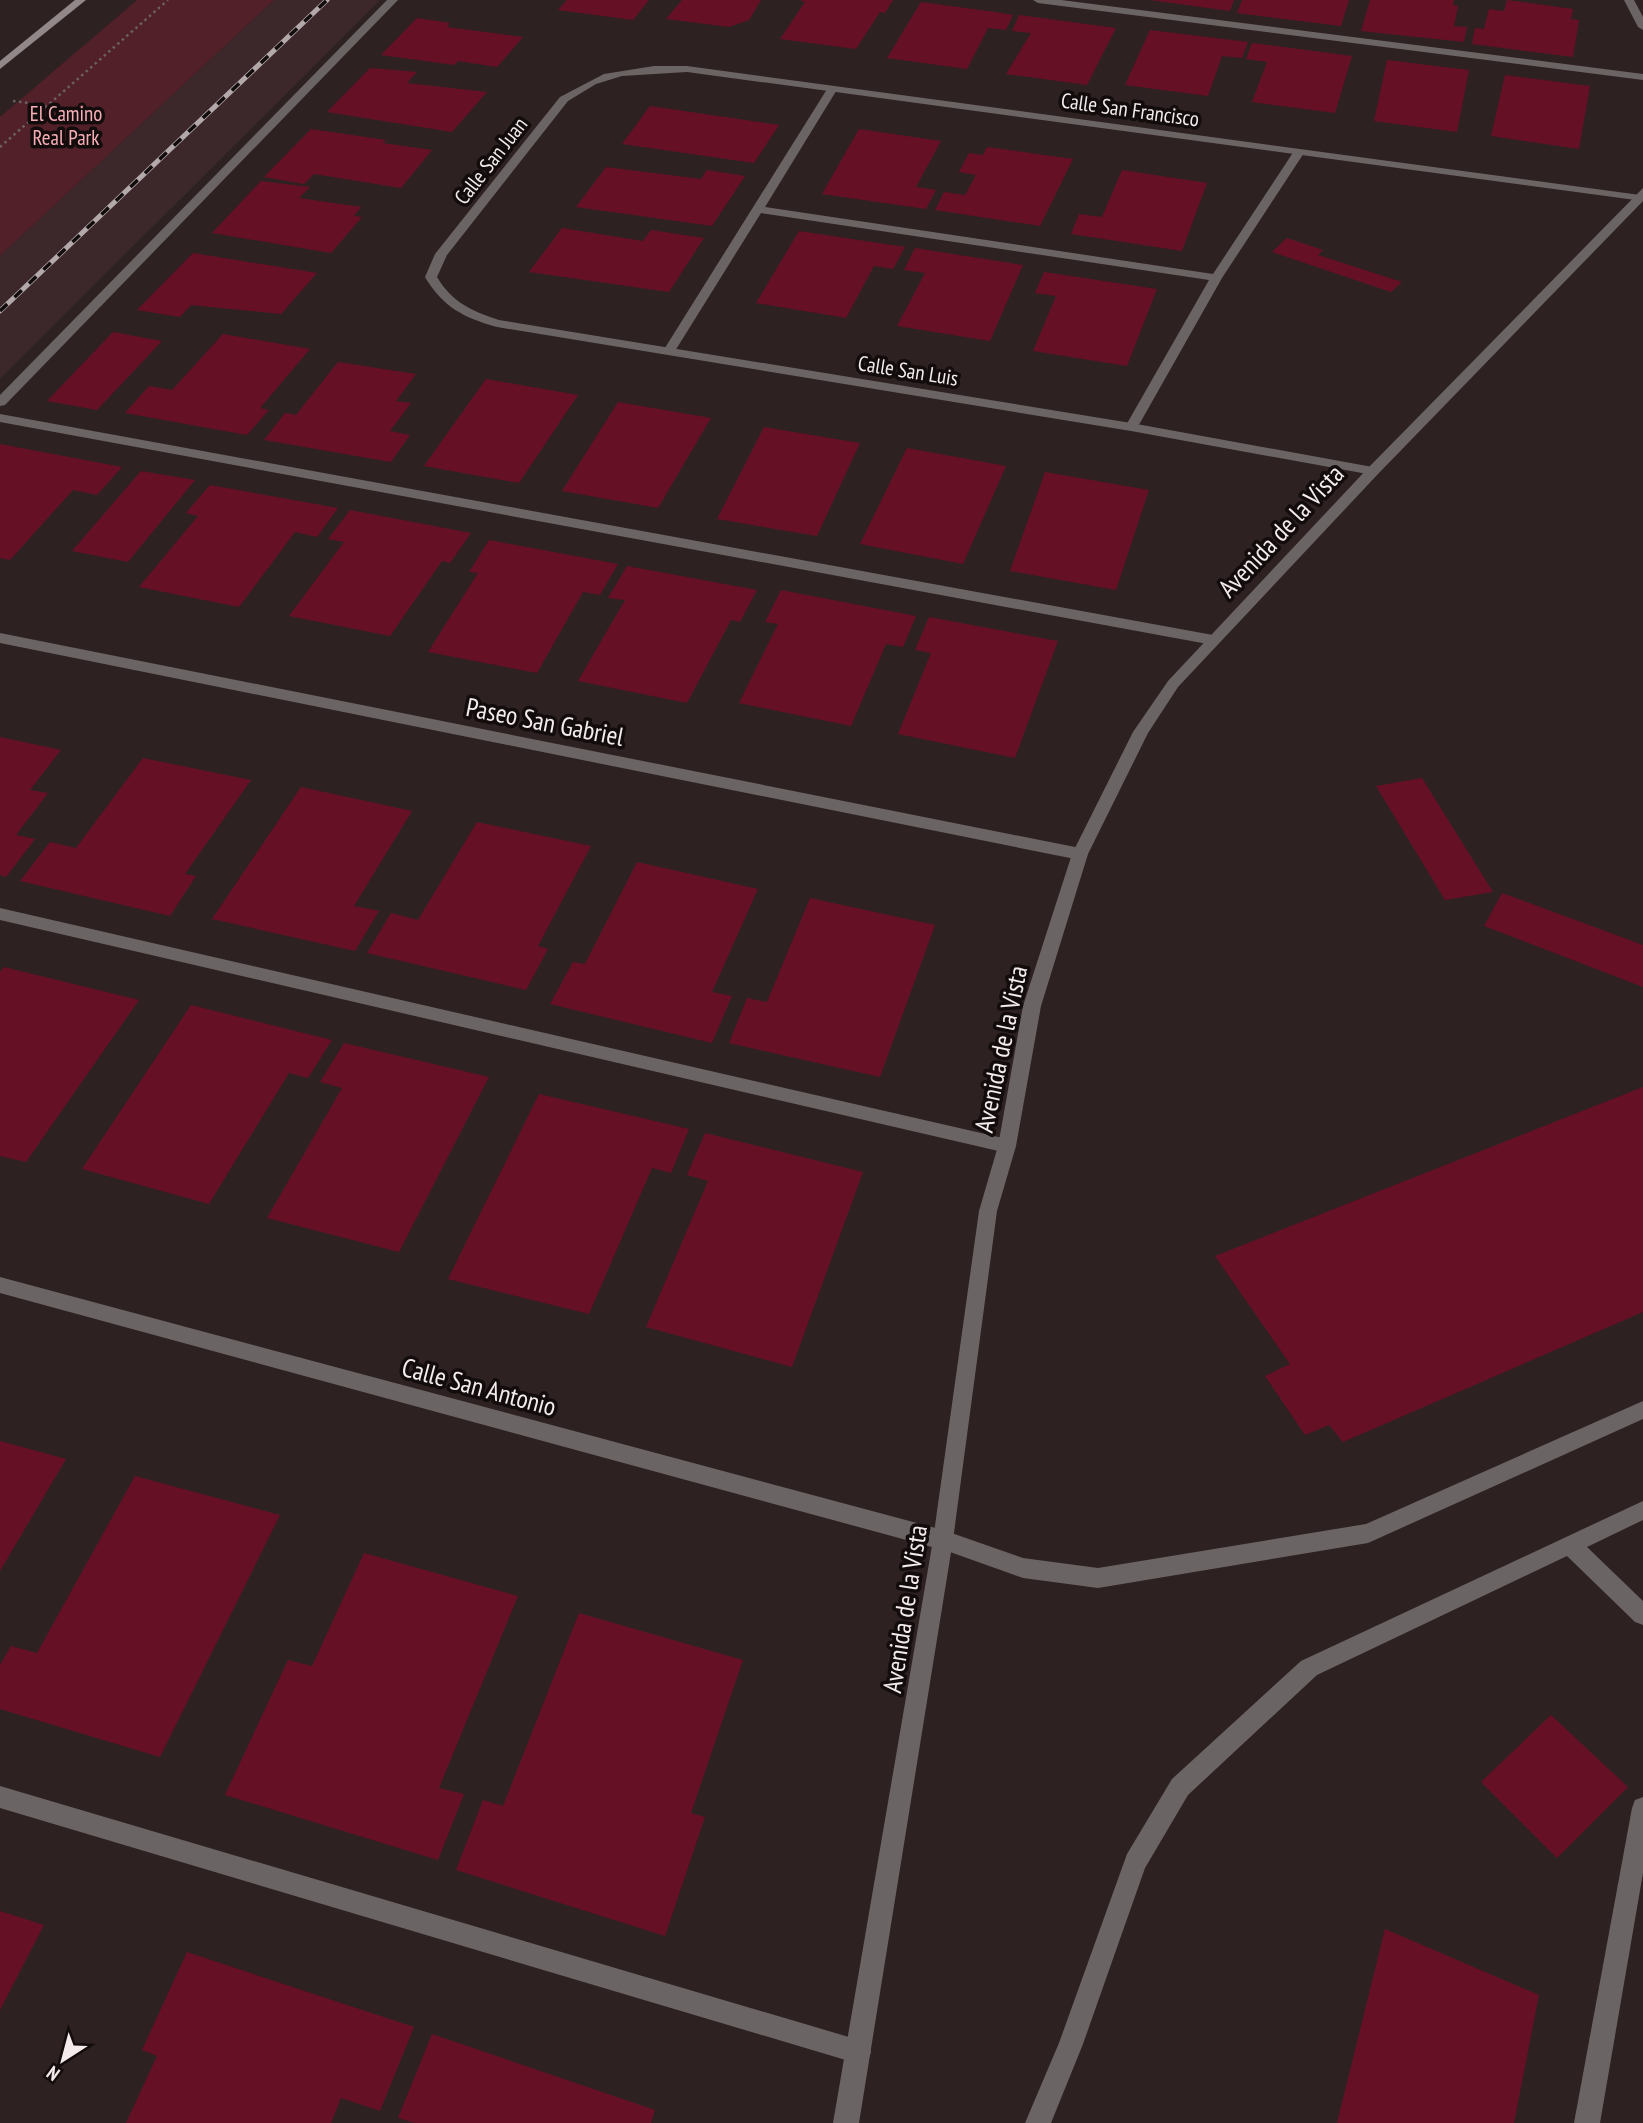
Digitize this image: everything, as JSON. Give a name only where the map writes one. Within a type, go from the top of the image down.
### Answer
[{"type":"main road","points":[[0,66],[81,0]]},
{"type":"street","points":[[0,402],[393,0]]},
{"type":"street","points":[[1038,0],[1643,77]]},
{"type":"street","points":[[1629,0],[1643,27]]},
{"type":"street","name":"Calle San Francisco","points":[[615,73],[647,68],[687,69],[1298,153],[1641,195]]},
{"type":"street","name":"Calle San Juan","points":[[442,298],[431,277],[442,254],[564,99],[582,85],[615,73]]},
{"type":"street","points":[[669,351],[833,88]]},
{"type":"street","points":[[1131,427],[1216,278],[1298,153]]},
{"type":"street","name":"Avenida de la Vista","points":[[846,2123],[943,1540],[988,1211],[1007,1146],[1032,1006],[1080,854],[1140,732],[1173,684],[1373,471],[1641,195]]},
{"type":"street","points":[[758,209],[1216,278]]},
{"type":"street","name":"Calle San Luis","points":[[442,298],[461,312],[497,323],[1131,427],[1373,471]]},
{"type":"street","points":[[0,418],[1213,640]]},
{"type":"street","name":"Paseo San Gabriel","points":[[0,638],[1080,854]]},
{"type":"street","points":[[0,914],[1007,1146]]},
{"type":"street","name":"Calle San Antonio","points":[[0,1285],[943,1540],[1024,1569],[1098,1578],[1368,1533],[1643,1410]]},
{"type":"street","points":[[1038,2123],[1071,2044],[1135,1861],[1180,1787],[1310,1668],[1643,1510]]},
{"type":"street","points":[[1569,1544],[1643,1615]]},
{"type":"street","points":[[0,1797],[859,2052]]},
{"type":"street","points":[[1587,2123],[1643,1808]]},
{"type":"path","points":[[0,147],[168,0]]},
{"type":"path","points":[[12,100],[47,105]]},
{"type":"shaded area","points":[[274,0],[380,0],[0,379],[0,256]]},
{"type":"green space","name":"El Camino Real Park","points":[[137,0],[274,0],[0,256],[0,117]]},
{"type":"building","points":[[567,0],[649,0],[633,20],[558,10]]},
{"type":"building","points":[[682,0],[761,0],[749,20],[729,27],[666,19]]},
{"type":"building","points":[[800,0],[893,0],[885,13],[880,12],[856,49],[780,39],[805,2]]},
{"type":"building","points":[[1150,0],[1234,0],[1230,11]]},
{"type":"building","points":[[1242,0],[1349,0],[1341,26],[1237,13]]},
{"type":"building","points":[[1370,0],[1454,0],[1453,5],[1458,6],[1454,26],[1467,27],[1464,42],[1361,31]]},
{"type":"building","points":[[1507,0],[1573,9],[1571,19],[1579,20],[1573,57],[1472,44],[1475,28],[1484,29],[1489,9],[1504,11]]},
{"type":"building","points":[[921,2],[1013,15],[1006,30],[988,28],[967,69],[887,58]]},
{"type":"building","points":[[1019,15],[1116,28],[1087,85],[1006,74],[1031,33],[1012,31]]},
{"type":"building","points":[[417,18],[450,23],[447,27],[523,37],[497,67],[458,61],[454,65],[381,55]]},
{"type":"building","points":[[1150,30],[1248,42],[1242,58],[1222,56],[1208,96],[1125,85]]},
{"type":"building","points":[[1252,43],[1352,56],[1335,113],[1252,102],[1267,62],[1246,59]]},
{"type":"building","points":[[1387,60],[1469,70],[1457,132],[1374,121]]},
{"type":"building","points":[[370,68],[417,72],[407,83],[487,92],[452,132],[327,112]]},
{"type":"building","points":[[1505,75],[1590,86],[1579,149],[1491,136]]},
{"type":"building","points":[[650,106],[779,125],[754,163],[622,144]]},
{"type":"building","points":[[311,129],[432,150],[401,188],[314,174],[304,184],[264,177]]},
{"type":"building","points":[[859,129],[941,141],[916,187],[936,190],[926,209],[822,194]]},
{"type":"building","points":[[987,147],[1073,159],[1040,226],[935,210],[944,192],[965,195],[976,175],[959,172],[969,153],[983,155]]},
{"type":"building","points":[[606,167],[701,179],[707,170],[745,176],[712,226],[576,207]]},
{"type":"building","points":[[1122,170],[1207,183],[1182,251],[1071,234],[1079,214],[1102,217]]},
{"type":"building","points":[[261,181],[310,187],[299,198],[361,207],[354,216],[362,217],[331,253],[212,233]]},
{"type":"building","points":[[562,228],[643,241],[651,230],[704,238],[669,292],[529,272]]},
{"type":"building","points":[[799,231],[905,247],[893,269],[874,266],[846,318],[756,303]]},
{"type":"building","points":[[1287,238],[1323,250],[1318,255],[1402,282],[1391,292],[1272,252]]},
{"type":"building","points":[[915,248],[1023,265],[990,341],[897,326],[925,273],[904,270]]},
{"type":"building","points":[[193,253],[317,273],[281,314],[191,305],[180,317],[137,310]]},
{"type":"building","points":[[1044,272],[1157,289],[1127,366],[1033,351],[1056,296],[1035,293]]},
{"type":"building","points":[[113,332],[162,341],[97,410],[47,401]]},
{"type":"building","points":[[223,334],[310,349],[260,408],[269,410],[247,435],[125,413],[149,386],[172,390]]},
{"type":"building","points":[[338,362],[416,374],[396,401],[411,403],[390,431],[410,435],[391,462],[264,440],[285,413],[296,415]]},
{"type":"building","points":[[486,379],[578,395],[519,483],[424,466]]},
{"type":"building","points":[[618,402],[711,418],[658,508],[562,491]]},
{"type":"building","points":[[764,427],[860,443],[817,536],[717,519]]},
{"type":"building","points":[[0,444],[122,467],[97,495],[73,490],[10,560],[0,558]]},
{"type":"building","points":[[907,448],[1006,466],[963,564],[860,544]]},
{"type":"building","points":[[141,471],[195,480],[128,562],[72,551]]},
{"type":"building","points":[[1045,472],[1149,490],[1116,590],[1010,571]]},
{"type":"building","points":[[210,485],[338,508],[317,537],[295,532],[239,607],[139,587],[198,516],[186,513]]},
{"type":"building","points":[[350,510],[471,533],[450,563],[442,561],[390,636],[289,616],[344,542],[328,539]]},
{"type":"building","points":[[489,540],[618,564],[600,595],[583,592],[537,673],[428,652],[478,573],[469,572]]},
{"type":"building","points":[[627,566],[757,590],[740,622],[731,620],[687,703],[578,681],[625,600],[608,598]]},
{"type":"building","points":[[781,590],[916,616],[903,647],[886,644],[851,726],[739,703],[778,624],[765,622]]},
{"type":"building","points":[[929,617],[1058,641],[1015,758],[898,734],[931,653],[915,650]]},
{"type":"building","points":[[0,737],[61,750],[30,790],[48,793],[16,835],[35,839],[6,877],[0,875]]},
{"type":"building","points":[[143,758],[251,780],[185,874],[196,876],[170,916],[20,881],[50,842],[76,848]]},
{"type":"building","points":[[1422,778],[1493,892],[1445,900],[1376,786]]},
{"type":"building","points":[[301,787],[412,811],[354,906],[379,911],[355,951],[212,919]]},
{"type":"building","points":[[477,822],[591,846],[538,946],[548,949],[526,990],[367,953],[391,913],[418,920]]},
{"type":"building","points":[[637,862],[758,889],[712,992],[732,996],[712,1043],[550,1004],[573,962],[585,964]]},
{"type":"building","points":[[1502,893],[1643,945],[1643,987],[1484,926]]},
{"type":"building","points":[[810,898],[935,925],[880,1077],[729,1043],[747,998],[767,1002]]},
{"type":"building","points":[[4,967],[139,1000],[26,1162],[0,1156],[0,972]]},
{"type":"building","points":[[191,1005],[332,1040],[308,1078],[289,1073],[209,1204],[82,1169]]},
{"type":"building","points":[[344,1043],[489,1077],[399,1252],[267,1218],[342,1088],[320,1082]]},
{"type":"building","points":[[1643,1087],[1643,1312],[1343,1442],[1329,1425],[1305,1435],[1265,1376],[1290,1364],[1215,1256]]},
{"type":"building","points":[[539,1094],[689,1129],[671,1173],[652,1168],[589,1314],[448,1279]]},
{"type":"building","points":[[705,1133],[863,1172],[792,1367],[646,1327],[708,1181],[687,1175]]},
{"type":"building","points":[[0,1441],[66,1459],[0,1571]]},
{"type":"building","points":[[135,1476],[280,1515],[160,1757],[0,1709],[0,1665],[11,1646],[37,1653]]},
{"type":"building","points":[[364,1553],[518,1596],[439,1788],[464,1794],[438,1860],[225,1795],[288,1660],[312,1666]]},
{"type":"building","points":[[579,1613],[743,1660],[691,1813],[705,1817],[665,1936],[456,1870],[483,1800],[503,1806]]},
{"type":"building","points":[[1551,1715],[1628,1787],[1557,1858],[1481,1782]]},
{"type":"building","points":[[0,1911],[44,1925],[0,2010]]},
{"type":"building","points":[[1385,1929],[1539,1995],[1514,2123],[1337,2123]]},
{"type":"building","points":[[187,1952],[414,2027],[380,2111],[341,2098],[331,2123],[126,2123],[157,2056],[142,2050]]},
{"type":"building","points":[[432,2034],[655,2110],[651,2123],[415,2123],[398,2118]]},
{"type":"railway","points":[[0,311],[327,0]]}]
